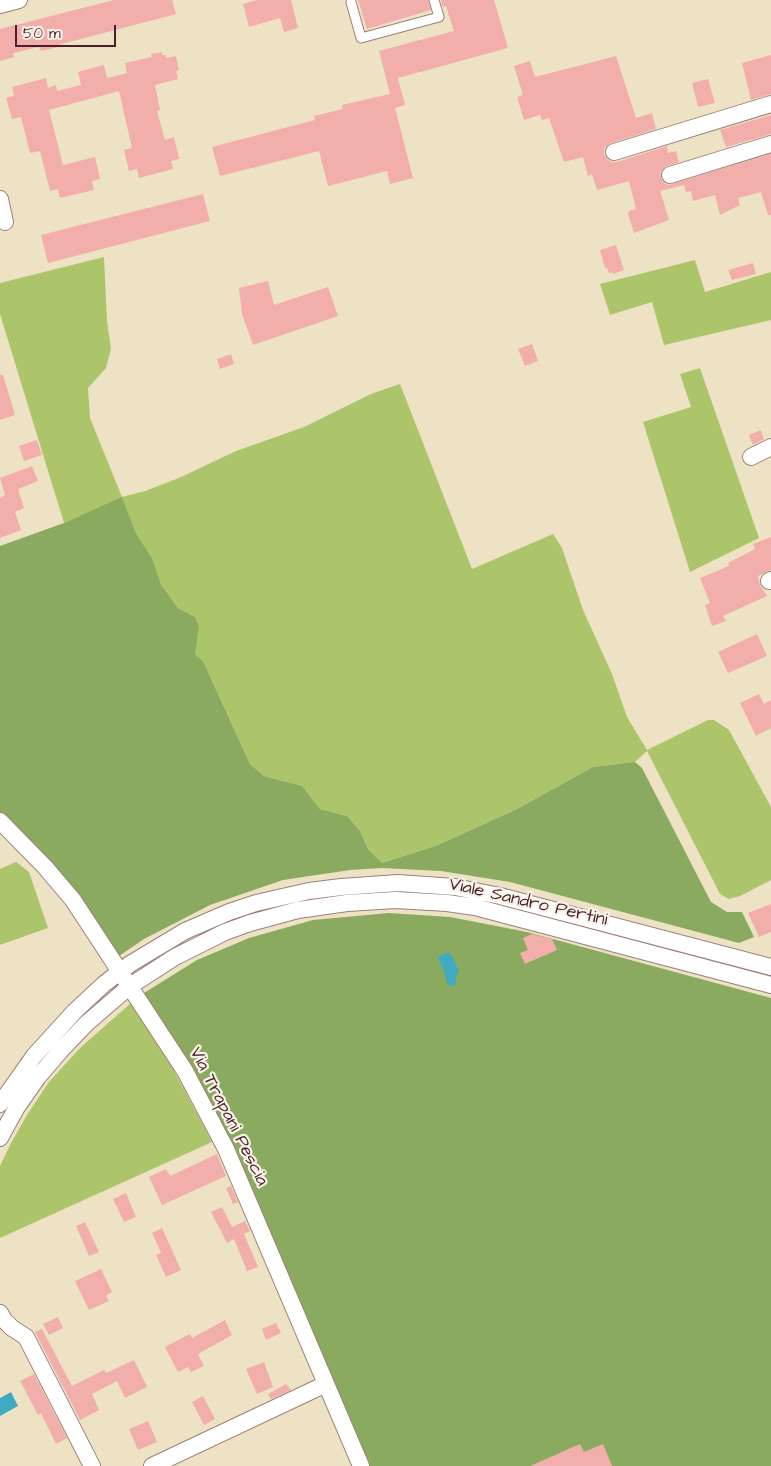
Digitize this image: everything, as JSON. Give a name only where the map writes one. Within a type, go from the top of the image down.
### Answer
[{"type":"street","points":[[0,5],[20,0]]},
{"type":"street","points":[[614,152],[771,104]]},
{"type":"street","points":[[670,175],[771,144]]},
{"type":"street","points":[[0,199],[5,222]]},
{"type":"street","points":[[751,457],[771,446]]},
{"type":"street","name":"Via Trapani Pescia","points":[[0,821],[45,867],[73,900],[185,1071],[222,1141],[361,1466]]},
{"type":"street","name":"Viale Sandro Pertini","points":[[0,1104],[47,1040],[74,1011],[120,972],[185,931],[229,912],[256,903],[309,891],[398,884],[455,888],[500,896],[771,967]]},
{"type":"street","name":"Viale Sandro Pertini","points":[[0,1138],[17,1107],[38,1077],[62,1049],[130,986],[158,967],[225,932],[289,912],[321,906],[396,900],[447,903],[496,912],[771,985]]},
{"type":"street","points":[[0,1312],[4,1320],[12,1328],[26,1337],[92,1466]]},
{"type":"street","points":[[152,1466],[326,1384]]},
{"type":"lane","points":[[351,2],[360,38],[439,17],[434,0]]},
{"type":"green space","points":[[104,257],[107,321],[111,349],[106,368],[88,388],[90,418],[122,497],[145,491],[179,478],[236,451],[304,427],[371,394],[400,384],[472,569],[553,534],[562,548],[583,610],[612,674],[627,717],[647,750],[708,720],[714,720],[729,730],[771,807],[771,880],[740,896],[729,899],[720,894],[647,751],[635,762],[593,767],[517,809],[438,845],[382,863],[368,849],[360,831],[347,816],[320,809],[302,786],[264,776],[250,764],[203,661],[195,654],[195,617],[178,608],[160,585],[152,558],[136,533],[122,498],[64,523],[0,314],[0,283]]},
{"type":"green space","points":[[695,260],[705,292],[771,272],[771,320],[664,345],[652,302],[610,315],[600,284]]},
{"type":"green space","points":[[700,368],[759,538],[690,572],[643,422],[691,407],[680,374]]},
{"type":"green space","points":[[122,497],[136,533],[152,558],[161,585],[178,608],[195,617],[199,626],[195,654],[203,661],[250,764],[264,776],[302,786],[320,809],[347,816],[360,831],[368,849],[382,863],[438,845],[517,809],[593,767],[635,762],[642,768],[711,902],[727,912],[742,912],[754,937],[739,943],[510,882],[441,871],[382,868],[350,870],[283,880],[210,905],[144,939],[119,956],[26,839],[0,812],[0,546],[64,523]]},
{"type":"green space","points":[[16,862],[29,872],[48,928],[0,945],[0,869]]},
{"type":"green space","points":[[389,913],[450,917],[527,932],[771,998],[771,1466],[368,1466],[323,1358],[144,993],[197,960],[249,938],[313,920]]},
{"type":"green space","points":[[131,1003],[170,1063],[212,1142],[0,1238],[0,1166],[11,1143],[49,1082],[80,1048]]},
{"type":"water","points":[[446,953],[451,955],[459,971],[456,976],[456,984],[453,986],[448,985],[438,959],[439,956]]},
{"type":"water","points":[[11,1392],[18,1406],[0,1416],[0,1398]]},
{"type":"building","points":[[114,0],[172,0],[176,14],[58,45],[58,47],[41,51],[39,47],[13,53],[14,57],[0,61],[0,29]]},
{"type":"building","points":[[257,0],[291,0],[298,28],[284,32],[280,18],[249,27],[243,4]]},
{"type":"building","points":[[358,0],[428,0],[431,10],[367,29]]},
{"type":"building","points":[[441,0],[494,0],[508,48],[398,78],[405,105],[395,108],[413,178],[390,184],[387,171],[328,186],[319,151],[220,176],[212,147],[315,120],[314,116],[343,109],[342,105],[390,94],[379,51],[454,31],[446,6],[443,7]]},
{"type":"building","points":[[162,52],[162,55],[166,55],[166,58],[176,56],[179,70],[176,71],[178,79],[155,85],[160,110],[157,111],[165,140],[174,137],[179,159],[171,161],[173,169],[139,178],[137,169],[129,171],[124,150],[132,148],[119,91],[49,110],[63,165],[95,157],[100,179],[92,181],[94,190],[60,198],[58,189],[50,191],[40,151],[30,153],[21,117],[12,119],[6,98],[14,96],[12,87],[46,78],[48,88],[56,85],[57,91],[81,85],[78,72],[104,65],[107,78],[127,73],[125,63],[152,57],[151,54]]},
{"type":"building","points":[[771,55],[771,94],[751,100],[742,63]]},
{"type":"building","points":[[616,56],[636,118],[652,113],[656,129],[611,143],[604,149],[607,159],[611,162],[617,162],[667,146],[668,153],[676,151],[679,162],[667,166],[660,172],[664,183],[668,185],[771,154],[771,215],[768,215],[761,192],[738,198],[740,205],[720,215],[715,195],[693,201],[691,191],[686,192],[684,185],[660,191],[669,220],[634,233],[628,214],[629,211],[636,209],[629,181],[597,190],[592,174],[588,176],[583,157],[564,162],[549,118],[542,120],[540,115],[524,120],[517,97],[523,95],[514,66],[530,61],[535,77]]},
{"type":"building","points":[[708,79],[715,103],[698,107],[692,83]]},
{"type":"building","points":[[771,115],[771,134],[726,147],[720,130]]},
{"type":"building","points":[[203,194],[210,221],[48,263],[41,235]]},
{"type":"building","points":[[616,245],[624,270],[613,274],[612,272],[609,273],[607,268],[605,268],[600,250]]},
{"type":"building","points":[[753,263],[756,274],[732,280],[728,270]]},
{"type":"building","points":[[268,281],[274,305],[328,287],[338,316],[253,345],[242,314],[239,288]]},
{"type":"building","points":[[532,344],[538,361],[525,366],[518,349]]},
{"type":"building","points":[[231,354],[234,364],[220,369],[217,359]]},
{"type":"building","points":[[0,375],[3,375],[15,415],[0,420]]},
{"type":"building","points":[[761,430],[764,439],[753,445],[749,435]]},
{"type":"building","points":[[37,440],[42,455],[24,461],[19,446]]},
{"type":"building","points":[[32,466],[38,481],[18,489],[24,508],[15,512],[21,530],[0,538],[0,498],[5,495],[0,478]]},
{"type":"building","points":[[771,537],[771,570],[758,576],[760,585],[767,596],[723,616],[726,621],[712,626],[705,605],[710,603],[700,578],[729,566],[728,563],[755,549],[753,544]]},
{"type":"building","points":[[757,634],[767,656],[728,673],[718,652]]},
{"type":"building","points":[[759,694],[764,704],[771,700],[771,728],[756,736],[740,703]]},
{"type":"building","points":[[771,904],[771,932],[759,937],[748,913]]},
{"type":"building","points":[[532,934],[552,939],[557,950],[525,964],[520,953],[528,950],[523,938]]},
{"type":"building","points":[[217,1154],[226,1176],[162,1205],[149,1177],[166,1169],[170,1176]]},
{"type":"building","points":[[231,1186],[238,1202],[233,1204],[226,1188]]},
{"type":"building","points":[[126,1193],[136,1217],[124,1222],[113,1199]]},
{"type":"building","points":[[222,1207],[232,1227],[245,1221],[250,1231],[244,1234],[258,1267],[247,1271],[234,1239],[227,1243],[211,1212]]},
{"type":"building","points":[[85,1222],[99,1252],[89,1256],[76,1226]]},
{"type":"building","points":[[162,1228],[181,1270],[166,1277],[156,1255],[161,1253],[152,1233]]},
{"type":"building","points":[[101,1269],[112,1292],[106,1295],[109,1301],[89,1310],[75,1281]]},
{"type":"building","points":[[58,1317],[63,1328],[49,1335],[43,1324]]},
{"type":"building","points":[[225,1320],[232,1335],[198,1354],[204,1366],[191,1372],[188,1367],[178,1372],[165,1347],[190,1334],[192,1338]]},
{"type":"building","points":[[276,1323],[281,1333],[266,1340],[262,1329]]},
{"type":"building","points":[[42,1329],[72,1386],[104,1370],[106,1373],[134,1360],[147,1387],[125,1398],[117,1381],[92,1394],[99,1410],[80,1420],[35,1332]]},
{"type":"building","points":[[264,1362],[273,1387],[257,1394],[246,1369]]},
{"type":"building","points":[[34,1374],[67,1438],[56,1444],[41,1413],[38,1415],[20,1381]]},
{"type":"building","points":[[286,1384],[291,1390],[271,1399],[268,1394]]},
{"type":"building","points":[[203,1396],[215,1419],[204,1425],[192,1402]]},
{"type":"building","points":[[148,1421],[157,1442],[138,1450],[129,1429]]},
{"type":"building","points":[[580,1444],[584,1452],[603,1444],[612,1466],[530,1466]]}]
